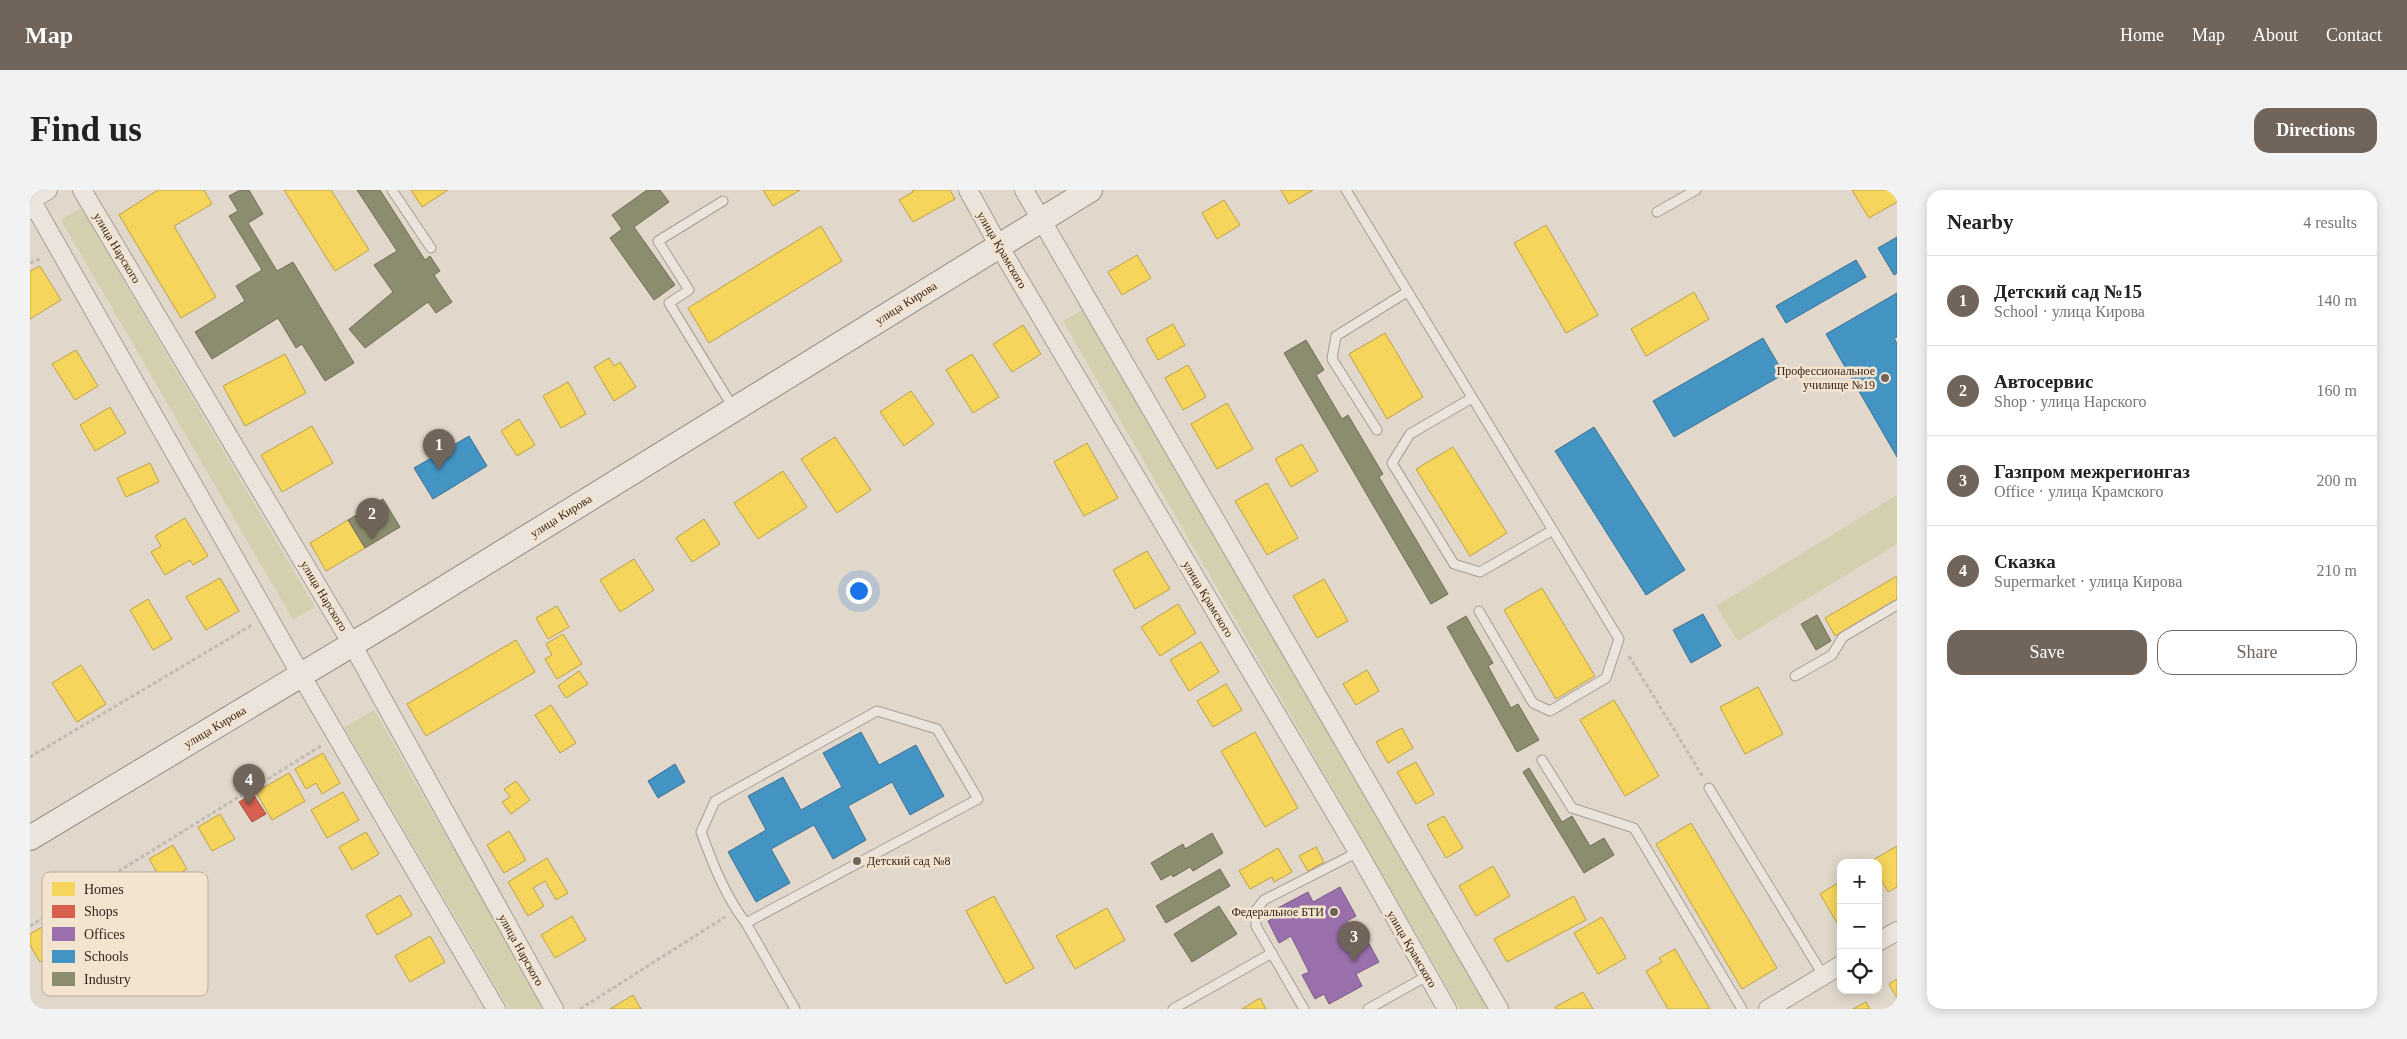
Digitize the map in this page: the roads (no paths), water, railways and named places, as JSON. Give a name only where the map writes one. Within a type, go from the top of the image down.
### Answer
[{"type":"main road","name":"улица Кирова","points":[[30,838],[352,644],[1090,190]]},
{"type":"street","name":"улица Нарского","points":[[82,190],[352,644],[554,1009]]},
{"type":"street","name":"улица Крамского","points":[[968,190],[999,246],[1358,852],[1447,1009]]},
{"type":"street","points":[[1024,190],[1499,1009]]},
{"type":"street","points":[[36,198],[301,675],[496,1009]]},
{"type":"street","points":[[1882,940],[1897,931]]},
{"type":"street","points":[[1768,1009],[1837,967]]},
{"type":"lane","points":[[392,190],[431,248]]},
{"type":"lane","points":[[1346,190],[1619,639],[1606,678],[1550,711],[1533,703],[1479,611]]},
{"type":"lane","points":[[1657,212],[1696,190]]},
{"type":"lane","points":[[723,201],[658,241],[689,290],[669,303],[734,409]]},
{"type":"lane","points":[[1377,430],[1332,359],[1336,336],[1407,292]]},
{"type":"lane","points":[[1472,398],[1410,434],[1392,463],[1454,564],[1480,572],[1552,530]]},
{"type":"lane","points":[[1795,676],[1832,655],[1843,637],[1897,605]]},
{"type":"lane","points":[[746,923],[978,800],[937,729],[877,710],[715,801],[700,832],[736,910],[746,923],[795,1009]]},
{"type":"lane","points":[[1542,760],[1572,808],[1634,828],[1742,1009]]},
{"type":"lane","points":[[1709,788],[1823,975]]},
{"type":"lane","points":[[1304,1009],[1256,926],[1256,910],[1264,900],[1358,852]]},
{"type":"lane","points":[[1174,1009],[1272,953]]},
{"type":"lane","points":[[1368,1009],[1427,976]]},
{"type":"place","name":"Профессиональное училище №19","points":[[1885,378]]},
{"type":"place","name":"Детский сад №15","points":[[439,470]]},
{"type":"place","name":"Автосервис","points":[[372,539]]},
{"type":"place","name":"Сказка","points":[[249,805]]},
{"type":"place","name":"Детский сад №8","points":[[857,861]]},
{"type":"place","name":"Федеральное БТИ","points":[[1334,912]]},
{"type":"place","name":"Газпром межрегионгаз","points":[[1354,962]]}]
